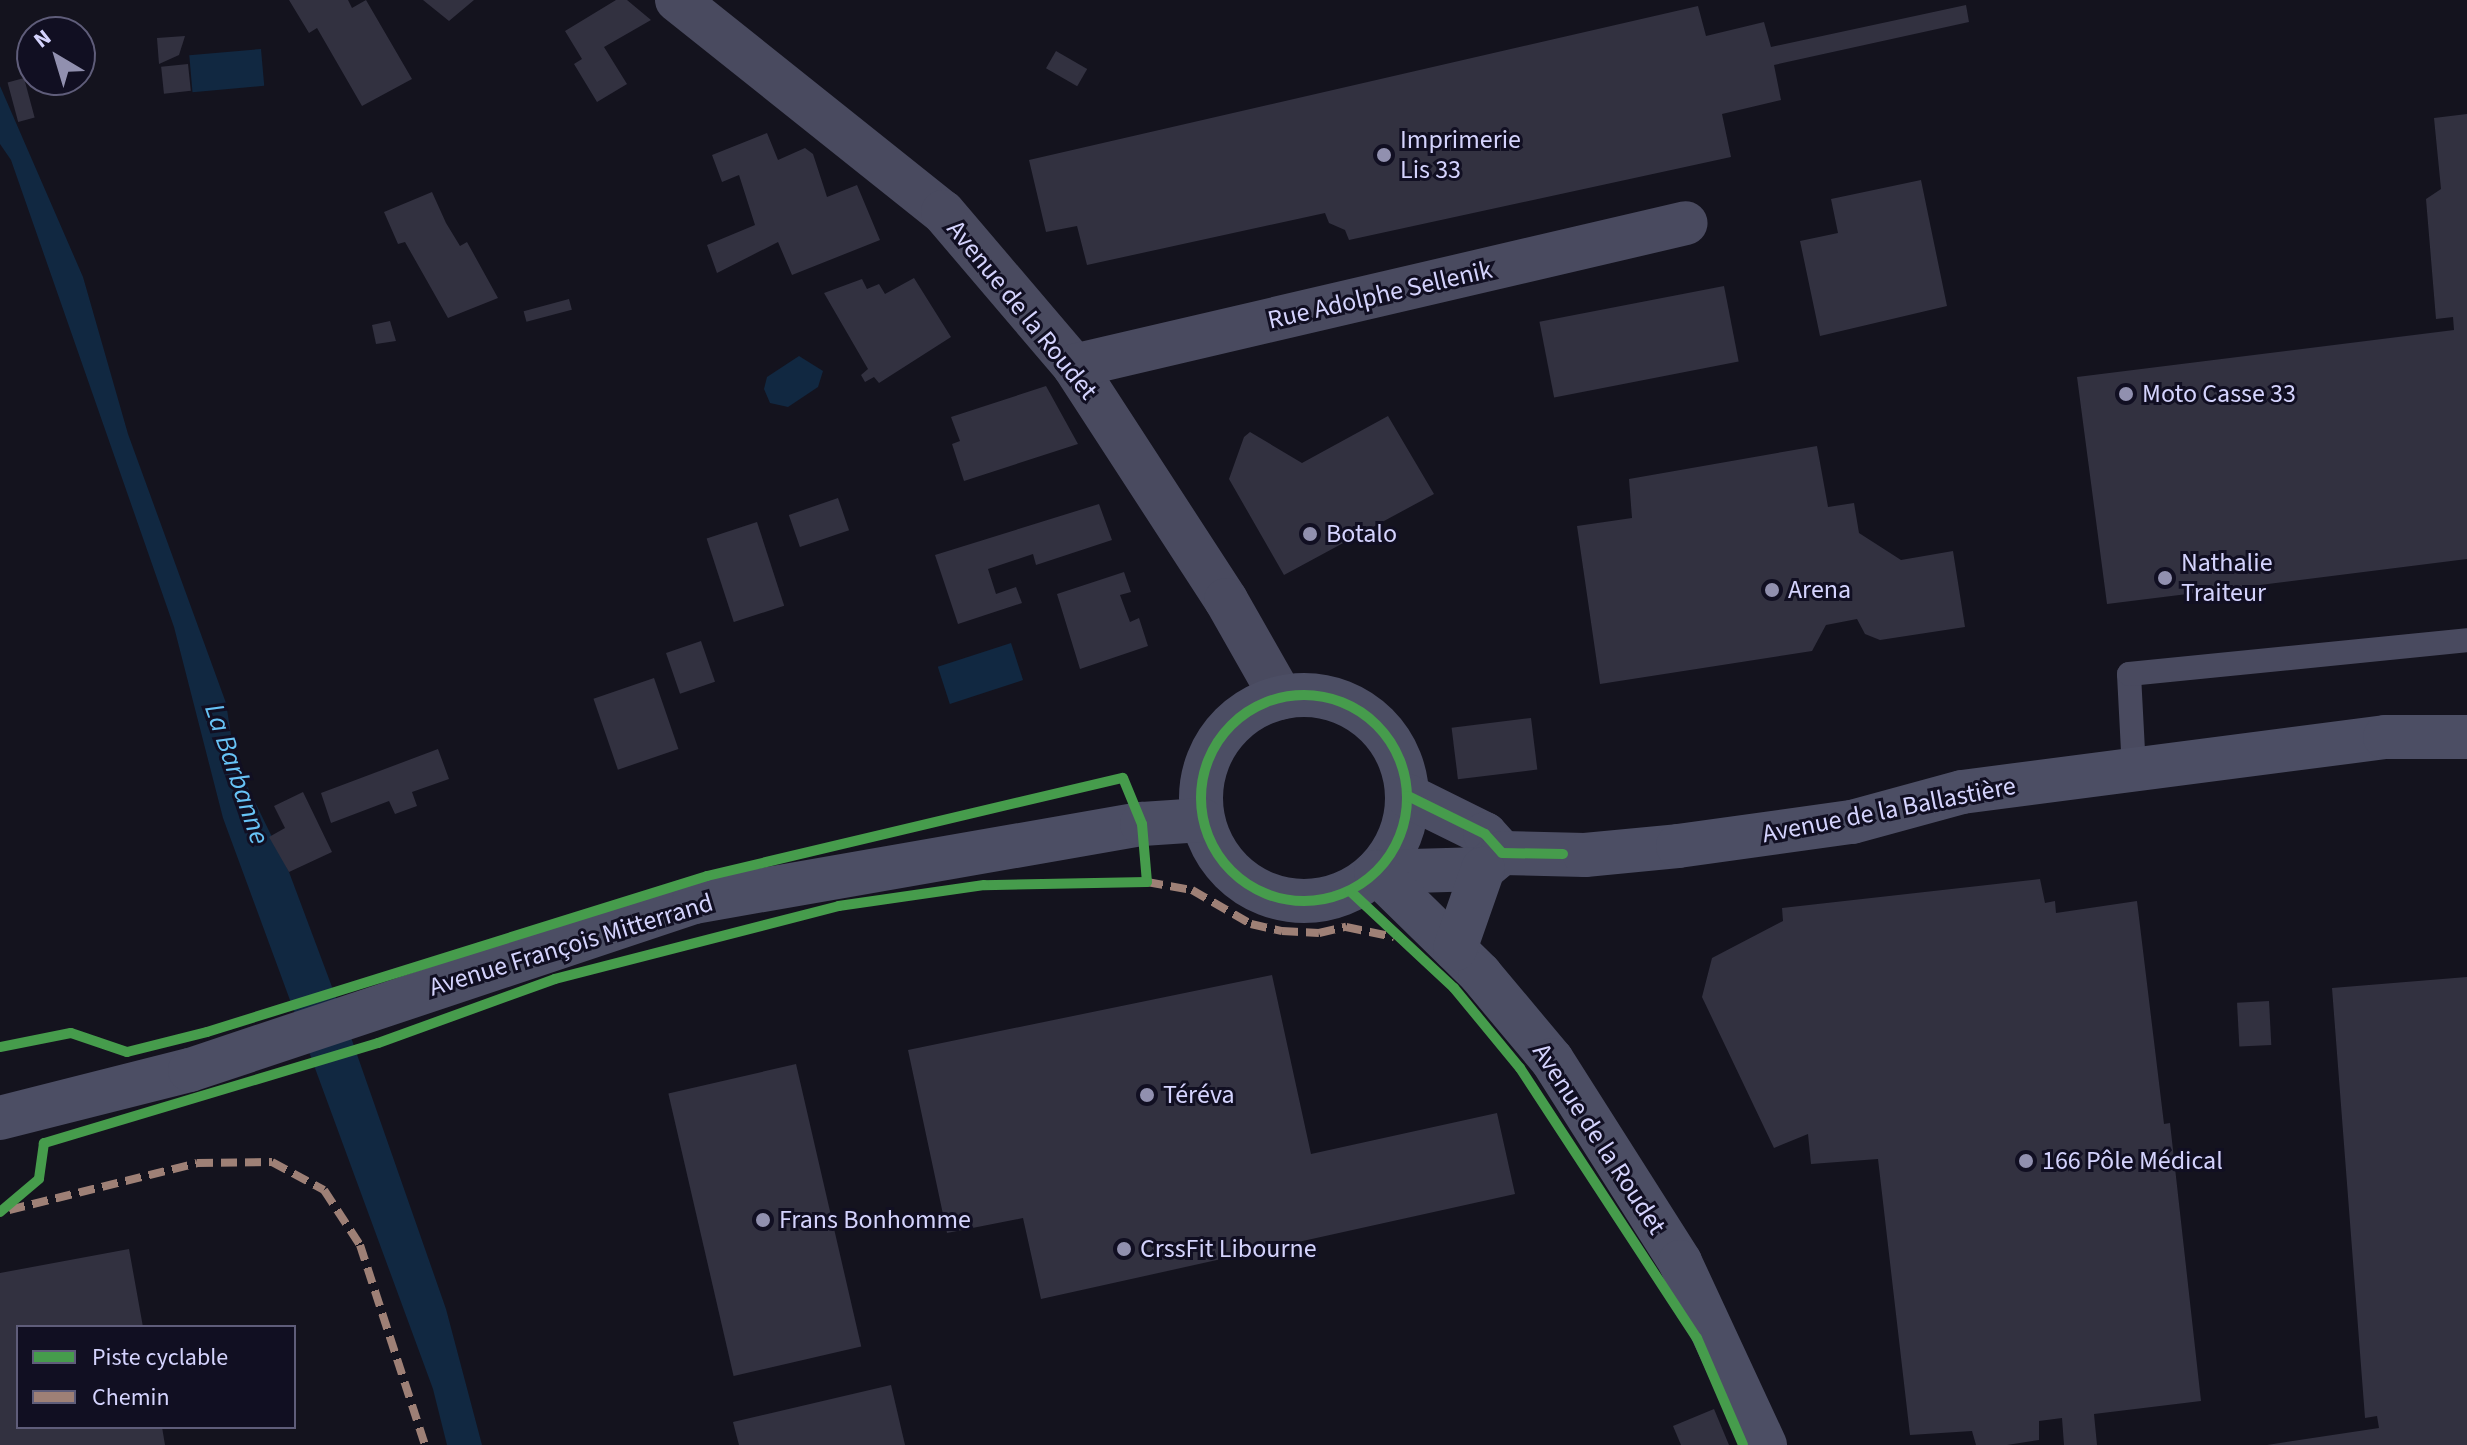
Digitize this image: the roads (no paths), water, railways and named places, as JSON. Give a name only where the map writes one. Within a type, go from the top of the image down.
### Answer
[{"type":"main road","points":[[1314,695],[1346,704],[1375,722],[1396,748],[1408,796],[1403,831],[1376,872],[1350,891],[1321,900],[1289,901],[1259,892],[1233,874],[1214,849],[1202,820],[1200,794],[1216,745],[1233,723],[1281,697],[1314,695]]},
{"type":"main road","name":"Avenue de la Ballastière","points":[[1376,872],[1678,846],[1852,822],[1962,792],[2385,737],[2467,737]]},
{"type":"main road","points":[[1408,796],[1485,834],[1492,861],[1455,949]]},
{"type":"main road","name":"Avenue François Mitterrand","points":[[0,1118],[190,1070],[694,902],[1142,824],[1202,820]]},
{"type":"main road","name":"Avenue de la Roudet","points":[[1376,872],[1455,949],[1552,1060],[1680,1262],[1765,1445]]},
{"type":"street","name":"Avenue de la Roudet","points":[[677,0],[943,212],[1074,366],[1226,600],[1281,697]]},
{"type":"street","name":"Rue Adolphe Sellenik","points":[[1074,366],[1686,223]]},
{"type":"lane","points":[[2134,770],[2129,674],[2467,640]]},
{"type":"water","points":[[261,49],[264,86],[192,92],[189,55]]},
{"type":"water","name":"La Barbanne","points":[[0,86],[83,277],[128,434],[226,703],[235,761],[289,872],[353,1043],[446,1309],[482,1445],[447,1445],[433,1389],[223,818],[174,627],[11,160],[0,144]]},
{"type":"water","points":[[799,356],[823,371],[818,387],[788,407],[770,403],[764,389],[767,377]]},
{"type":"water","points":[[1011,643],[1023,680],[950,704],[938,667]]},
{"type":"place","name":"Imprimerie Lis 33","points":[[1384,155]]},
{"type":"place","name":"Moto Casse 33","points":[[2126,394]]},
{"type":"place","name":"Botalo","points":[[1310,534]]},
{"type":"place","name":"Nathalie Traiteur","points":[[2165,578]]},
{"type":"place","name":"Arena","points":[[1772,590]]},
{"type":"place","name":"Téréva","points":[[1147,1095]]},
{"type":"place","name":"166 Pôle Médical","points":[[2026,1161]]},
{"type":"place","name":"Frans Bonhomme","points":[[763,1220]]},
{"type":"place","name":"CrssFit Libourne","points":[[1124,1249]]}]
